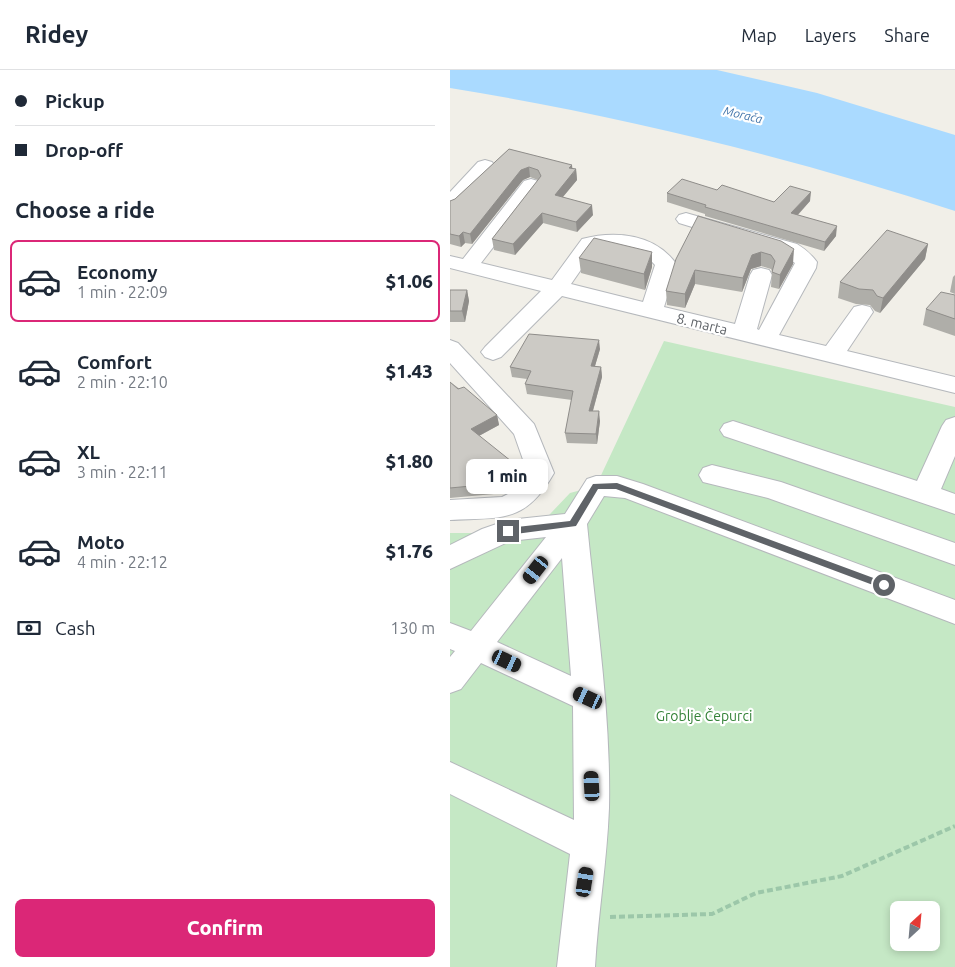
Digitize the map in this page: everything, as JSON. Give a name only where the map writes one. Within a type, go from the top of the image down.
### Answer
[{"type":"street","points":[[450,204],[485,166]]},
{"type":"street","points":[[459,264],[531,184]]},
{"type":"street","points":[[686,219],[789,249],[800,254],[806,262],[805,268],[755,336]]},
{"type":"street","points":[[494,352],[557,288],[589,243],[608,240],[643,246],[659,254],[666,265],[651,311]]},
{"type":"street","name":"8. marta","points":[[459,264],[955,385]]},
{"type":"street","points":[[755,336],[761,275]]},
{"type":"street","points":[[832,355],[862,312]]},
{"type":"street","points":[[450,348],[525,430],[541,473],[518,501],[507,507],[450,510]]},
{"type":"street","points":[[926,494],[955,426]]},
{"type":"street","points":[[733,430],[955,504]]},
{"type":"street","points":[[712,474],[772,488],[955,554]]},
{"type":"street","points":[[450,680],[463,641],[573,523],[596,486],[617,486],[955,612]]},
{"type":"street","points":[[450,558],[508,531],[573,523]]},
{"type":"street","points":[[573,523],[588,698],[592,786],[590,846],[579,918],[576,967]]},
{"type":"street","points":[[463,641],[588,698]]},
{"type":"street","points":[[450,777],[590,846]]},
{"type":"path","points":[[579,918],[712,914],[756,893],[842,876],[955,826]]},
{"type":"green space","name":"Groblje Čepurci","points":[[664,341],[955,407],[955,967],[450,967],[450,533],[532,533],[570,493],[596,486]]},
{"type":"water","name":"Morača","points":[[450,70],[717,70],[817,93],[955,135],[955,211],[831,173],[705,140],[578,111],[450,88]]},
{"type":"building","points":[[509,149],[572,165],[569,168],[576,169],[555,195],[592,205],[576,222],[542,213],[513,244],[492,239],[541,176],[538,170],[529,167],[521,170],[470,234],[463,232],[459,236],[450,234],[450,201],[455,199]]},
{"type":"building","points":[[682,179],[717,190],[722,185],[774,202],[790,186],[811,192],[791,213],[837,226],[825,242],[705,207],[706,205],[667,193]]},
{"type":"building","points":[[698,216],[781,241],[794,249],[780,275],[772,272],[775,261],[771,255],[761,252],[752,255],[743,278],[695,270],[685,294],[666,291],[676,259]]},
{"type":"building","points":[[887,230],[928,244],[883,298],[877,296],[873,290],[859,289],[840,282]]},
{"type":"building","points":[[594,238],[652,252],[644,274],[579,258]]},
{"type":"building","points":[[450,290],[467,290],[462,311],[450,311]]},
{"type":"building","points":[[941,292],[955,295],[955,319],[926,309]]},
{"type":"building","points":[[529,334],[599,340],[591,366],[601,367],[589,411],[599,411],[596,434],[565,433],[573,391],[525,384],[531,371],[510,367]]},
{"type":"building","points":[[450,382],[458,389],[464,387],[497,415],[471,429],[511,461],[502,468],[505,478],[492,484],[450,488]]},
{"type":"route","points":[[508,531],[573,523],[596,486],[617,486],[884,585]]}]
